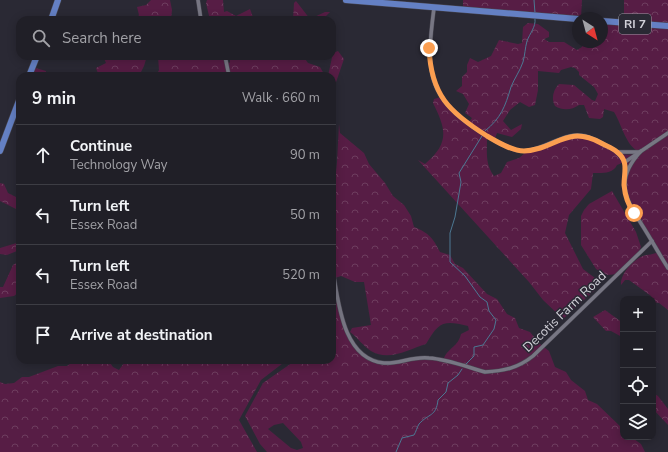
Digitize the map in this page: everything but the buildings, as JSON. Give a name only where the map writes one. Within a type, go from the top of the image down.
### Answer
[{"type":"main road","points":[[52,16],[58,0]]},
{"type":"main road","points":[[346,0],[572,18]]},
{"type":"main road","name":"RI 7","points":[[608,21],[668,26]]},
{"type":"main road","points":[[31,72],[35,60]]},
{"type":"main road","points":[[0,151],[16,109]]},
{"type":"street","points":[[198,0],[200,16]]},
{"type":"street","points":[[434,8],[429,48],[430,68],[435,84],[444,100],[455,114],[495,141],[522,151],[534,149],[572,135],[594,139],[624,153],[641,151]]},
{"type":"street","points":[[226,60],[228,72]]},
{"type":"street","points":[[625,162],[668,133]]},
{"type":"street","points":[[617,151],[625,162],[626,171],[624,186],[628,203],[668,268]]},
{"type":"street","points":[[626,171],[641,151]]},
{"type":"street","name":"Decotis Farm Road","points":[[336,286],[344,328],[353,345],[365,356],[381,362],[390,363],[420,357],[430,358],[485,372],[493,372],[513,368],[533,356],[652,241]]},
{"type":"green space","points":[[151,0],[170,0],[171,16],[138,16],[137,7],[146,5]]},
{"type":"green space","points":[[207,0],[223,0],[224,12],[227,11],[236,16],[209,16],[206,3]]},
{"type":"green space","points":[[463,0],[582,0],[581,12],[572,12],[572,17],[463,9]]},
{"type":"green space","points":[[624,0],[668,0],[668,310],[656,302],[656,296],[651,296],[629,280],[625,280],[621,285],[623,276],[631,264],[643,256],[658,252],[636,217],[626,195],[626,171],[622,163],[617,165],[613,170],[603,173],[593,173],[591,189],[569,215],[565,233],[583,269],[595,278],[595,290],[563,319],[543,300],[529,282],[418,160],[425,164],[439,149],[442,142],[443,128],[433,103],[434,99],[441,97],[447,107],[467,125],[472,118],[465,113],[469,104],[463,94],[456,91],[462,86],[462,77],[467,72],[467,65],[470,58],[478,62],[491,56],[499,40],[518,44],[522,43],[523,27],[528,23],[538,24],[549,32],[549,37],[544,39],[549,42],[564,42],[577,50],[580,48],[608,48],[608,21],[624,21]],"holes":[[[571,67],[575,68],[579,72],[579,75],[594,87],[598,94],[595,101],[574,85],[559,84],[553,95],[555,106],[561,109],[567,109],[584,105],[589,118],[600,119],[603,117],[604,109],[614,112],[628,141],[640,152],[632,154],[615,152],[584,136],[576,135],[558,140],[525,153],[519,158],[507,162],[501,173],[494,176],[488,162],[487,138],[494,141],[497,133],[512,137],[521,129],[522,124],[511,130],[503,121],[510,110],[520,102],[529,107],[535,105],[538,90],[538,71],[559,73],[561,70]]]},
{"type":"green space","points":[[296,1],[308,16],[293,16],[294,3]]},
{"type":"green space","points":[[250,9],[253,16],[236,16]]},
{"type":"green space","points":[[325,12],[330,12],[326,16],[316,16]]},
{"type":"green space","points":[[338,51],[344,59],[336,82],[336,72],[329,72],[331,60],[336,60],[336,52]]},
{"type":"green space","points":[[105,60],[146,60],[141,72],[98,72],[96,68],[106,63]]},
{"type":"green space","points":[[158,60],[226,60],[230,63],[230,60],[306,60],[308,63],[320,67],[323,72],[158,72]]},
{"type":"green space","points":[[32,67],[46,71],[46,72],[30,72]]},
{"type":"green space","points":[[339,124],[340,133],[364,153],[369,164],[385,183],[393,196],[404,205],[411,216],[414,227],[427,234],[433,240],[440,252],[450,255],[455,264],[463,268],[487,294],[497,299],[507,314],[515,318],[519,328],[530,332],[540,344],[549,351],[555,367],[566,372],[571,380],[585,391],[588,400],[597,404],[620,426],[620,440],[635,440],[641,444],[645,452],[267,452],[260,444],[245,416],[263,383],[290,364],[336,364],[336,284],[342,323],[347,335],[356,347],[375,360],[389,362],[423,357],[444,358],[448,351],[458,342],[461,334],[469,330],[468,326],[453,323],[442,324],[438,327],[426,344],[399,354],[378,354],[368,349],[350,332],[352,328],[371,325],[364,282],[355,282],[341,276],[336,278],[336,172]],"holes":[[[283,423],[301,442],[303,448],[297,450],[291,448],[268,429],[274,425]]]},
{"type":"green space","points":[[0,183],[4,184],[8,193],[16,197],[16,209],[0,201]]},
{"type":"green space","points":[[612,191],[636,232],[641,247],[638,253],[617,274],[608,275],[596,269],[581,245],[581,216],[589,204]]},
{"type":"green space","points":[[16,243],[16,251],[7,255],[0,254],[0,248]]},
{"type":"green space","points":[[16,263],[16,294],[0,298],[0,287],[3,287],[13,265]]},
{"type":"green space","points":[[605,310],[620,321],[620,336],[611,331],[606,331],[593,317]]},
{"type":"green space","points":[[70,364],[111,364],[119,370],[123,364],[282,364],[261,380],[239,420],[257,452],[0,452],[0,382],[5,384],[14,383],[22,377],[29,377],[58,366],[67,366]]},
{"type":"green space","points":[[656,395],[668,409],[668,425],[656,412]]},
{"type":"waterway","points":[[534,0],[535,13]]},
{"type":"waterway","points":[[485,131],[499,117],[504,106],[512,84],[523,62],[527,41],[534,27],[535,19]]},
{"type":"waterway","points":[[465,365],[474,356],[474,347],[483,345],[494,329],[496,320],[489,311],[487,302],[480,297],[465,276],[450,262],[450,233],[455,217],[461,182],[459,173],[482,136]]},
{"type":"waterway","points":[[396,452],[402,438],[414,435],[419,424],[434,412],[438,400],[446,392],[448,383],[458,375],[462,369]]},
{"type":"route","points":[[429,48],[430,68],[435,84],[444,100],[455,114],[495,141],[522,151],[534,149],[572,135],[594,139],[617,151],[625,162],[625,191],[628,203],[634,213]]}]
